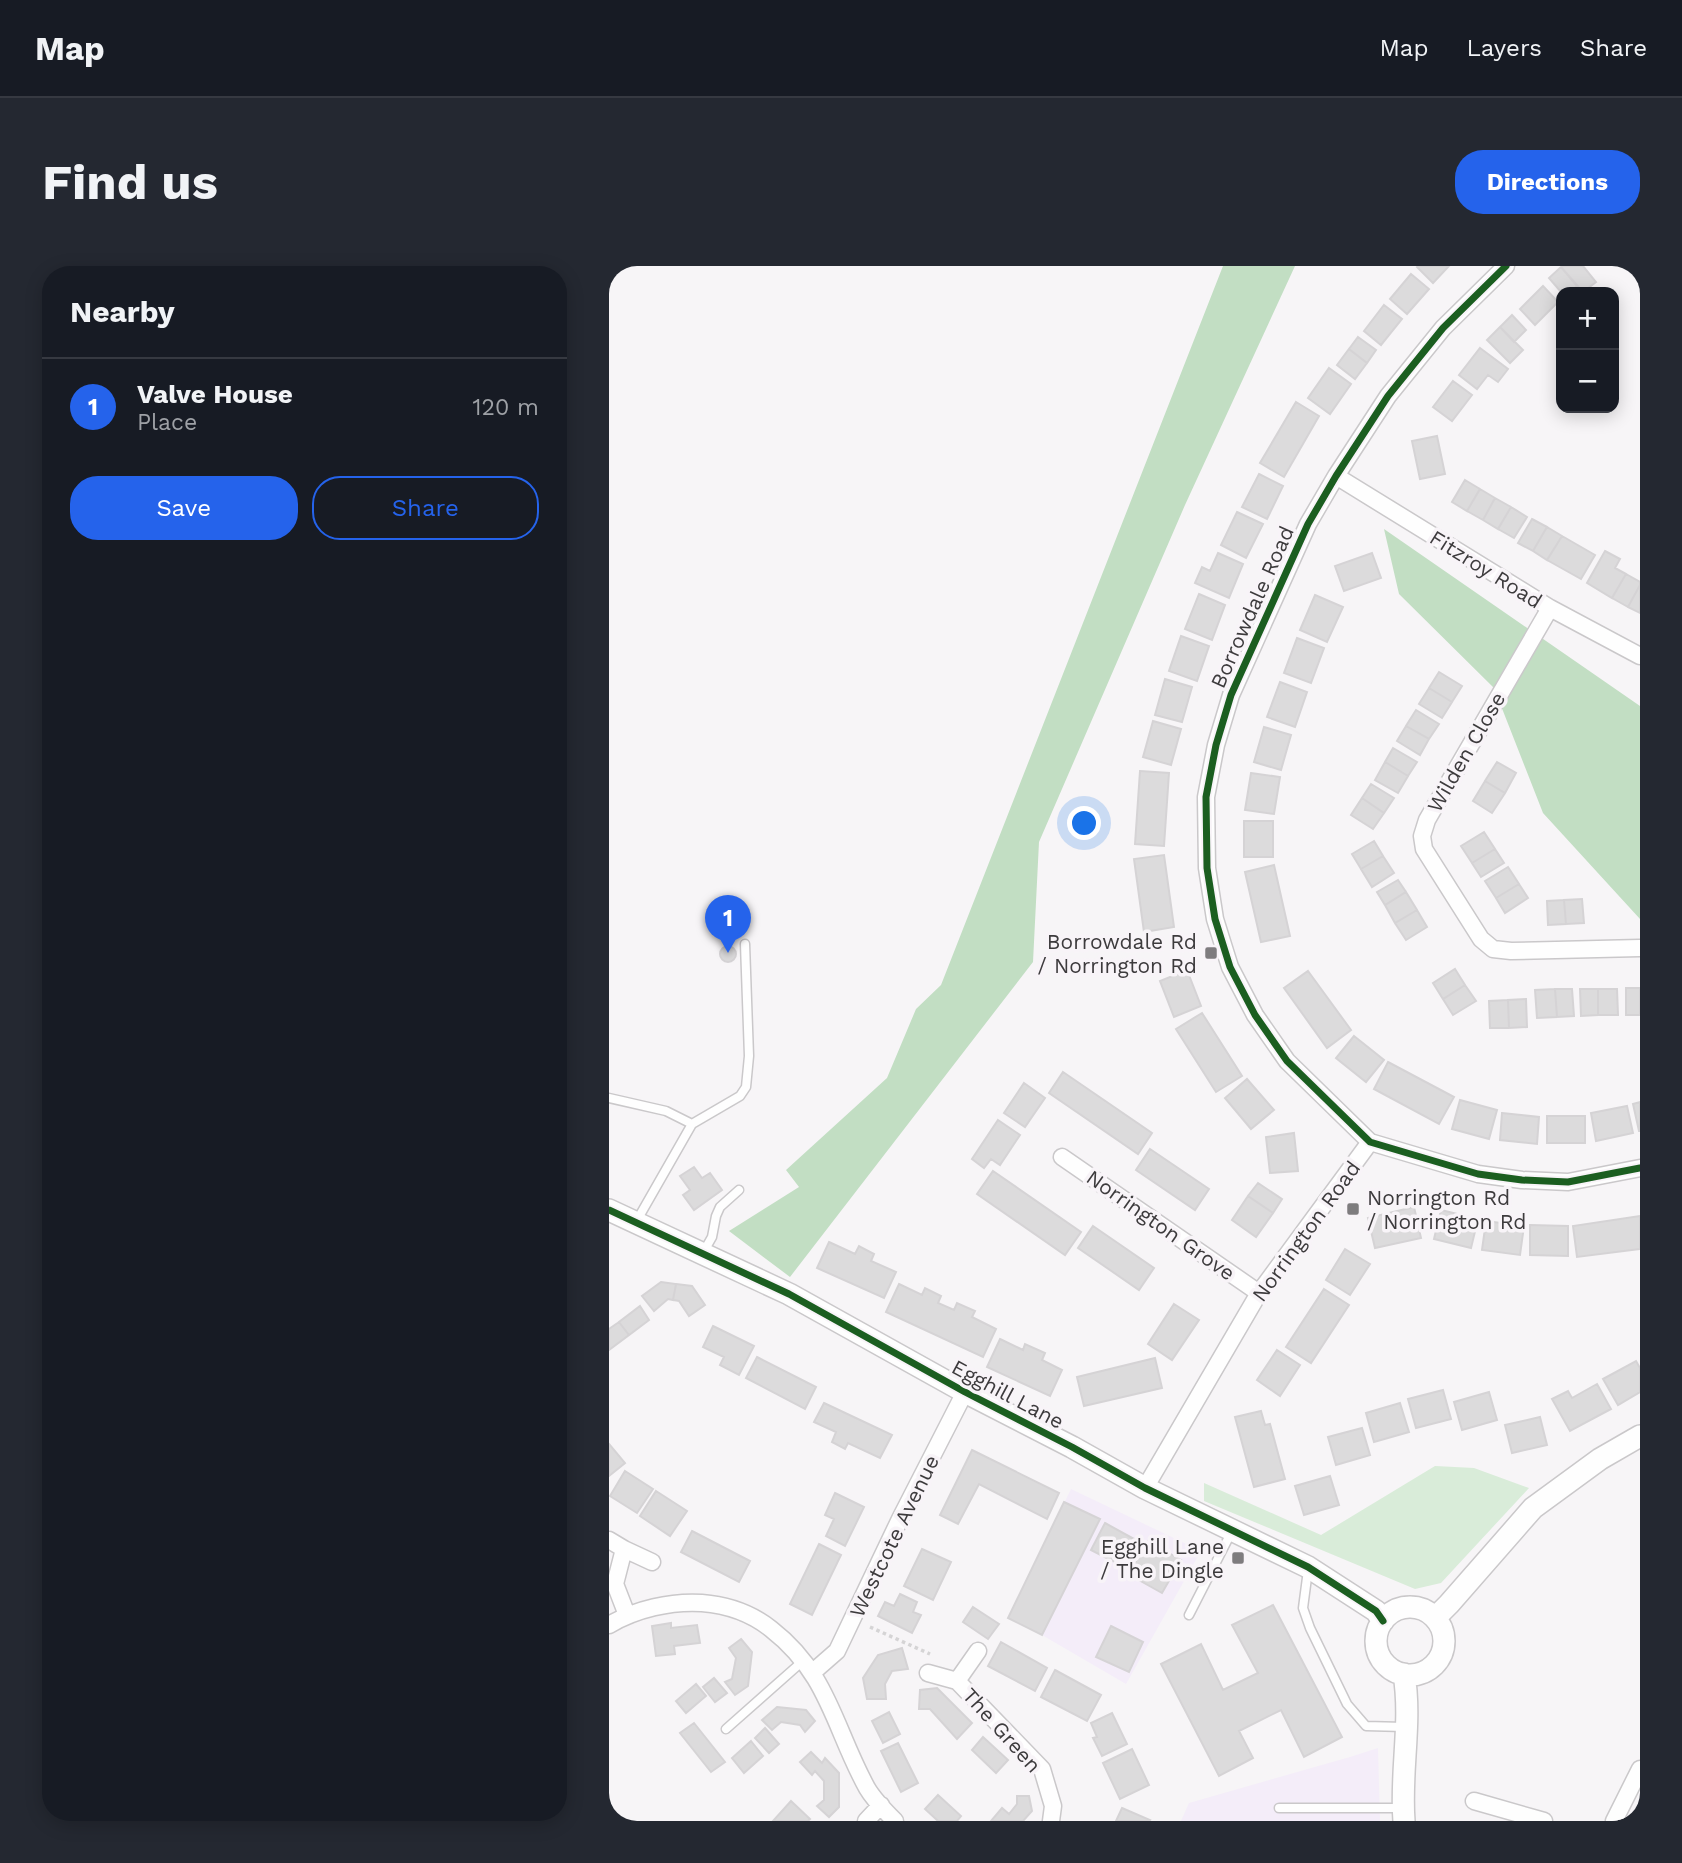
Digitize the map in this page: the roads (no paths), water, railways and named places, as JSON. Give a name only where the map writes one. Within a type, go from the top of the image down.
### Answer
[{"type":"street","name":"Borrowdale Road","points":[[1370,1142],[1287,1061],[1255,1015],[1230,967],[1215,919],[1207,868],[1206,797],[1216,746],[1231,695],[1308,524],[1388,396],[1443,328],[1506,266]]},
{"type":"street","name":"Fitzroy Road","points":[[1336,476],[1550,608],[1640,656]]},
{"type":"street","name":"Wilden Close","points":[[1550,608],[1427,820],[1422,836],[1424,849],[1481,939],[1493,949],[1511,951],[1640,948]]},
{"type":"street","name":"Norrington Road","points":[[1145,1488],[1259,1293],[1370,1142],[1478,1174],[1522,1180],[1567,1182],[1640,1168]]},
{"type":"street","name":"Norrington Grove","points":[[1062,1157],[1259,1293]]},
{"type":"street","name":"Egghill Lane","points":[[609,1210],[789,1294],[1145,1488],[1308,1567],[1376,1611],[1383,1621]]},
{"type":"street","name":"Westcote Avenue","points":[[808,1666],[837,1651],[965,1392]]},
{"type":"street","points":[[1435,1618],[1533,1508],[1600,1459],[1640,1436]]},
{"type":"street","points":[[609,1540],[652,1562]]},
{"type":"street","points":[[624,1549],[615,1584],[627,1615]]},
{"type":"street","points":[[609,1625],[627,1615],[691,1603],[720,1605],[759,1619],[787,1642],[808,1666],[828,1701],[869,1790],[895,1821]]},
{"type":"street","points":[[1414,1607],[1435,1618],[1441,1627],[1444,1647],[1434,1666],[1415,1674],[1394,1671],[1379,1654],[1376,1643],[1383,1621],[1402,1608],[1414,1607]]},
{"type":"street","name":"The Green","points":[[957,1681],[978,1651]]},
{"type":"street","name":"The Green","points":[[928,1673],[957,1681],[1042,1769],[1053,1806],[1051,1821]]},
{"type":"street","points":[[1404,1674],[1407,1691],[1402,1795],[1404,1814]]},
{"type":"street","points":[[1614,1821],[1640,1771]]},
{"type":"street","points":[[1475,1801],[1544,1821]]},
{"type":"street","points":[[866,1821],[881,1805]]},
{"type":"lane","points":[[636,1222],[692,1124],[740,1096],[745,1087],[749,1056],[745,944]]},
{"type":"lane","points":[[609,1098],[666,1111],[692,1124]]},
{"type":"lane","points":[[703,1254],[712,1237],[720,1207],[739,1190]]},
{"type":"lane","points":[[1189,1615],[1233,1530]]},
{"type":"lane","points":[[1308,1567],[1303,1608],[1347,1704],[1366,1726],[1407,1727]]},
{"type":"lane","points":[[726,1729],[808,1666]]},
{"type":"lane","points":[[1279,1808],[1404,1814]]},
{"type":"place","name":"Valve House","points":[[728,953]]},
{"type":"place","name":"Borrowdale Rd / Norrington Rd","points":[[1211,953]]},
{"type":"place","name":"Norrington Rd / Norrington Rd","points":[[1353,1209]]},
{"type":"place","name":"Egghill Lane / The Dingle","points":[[1238,1558]]}]
